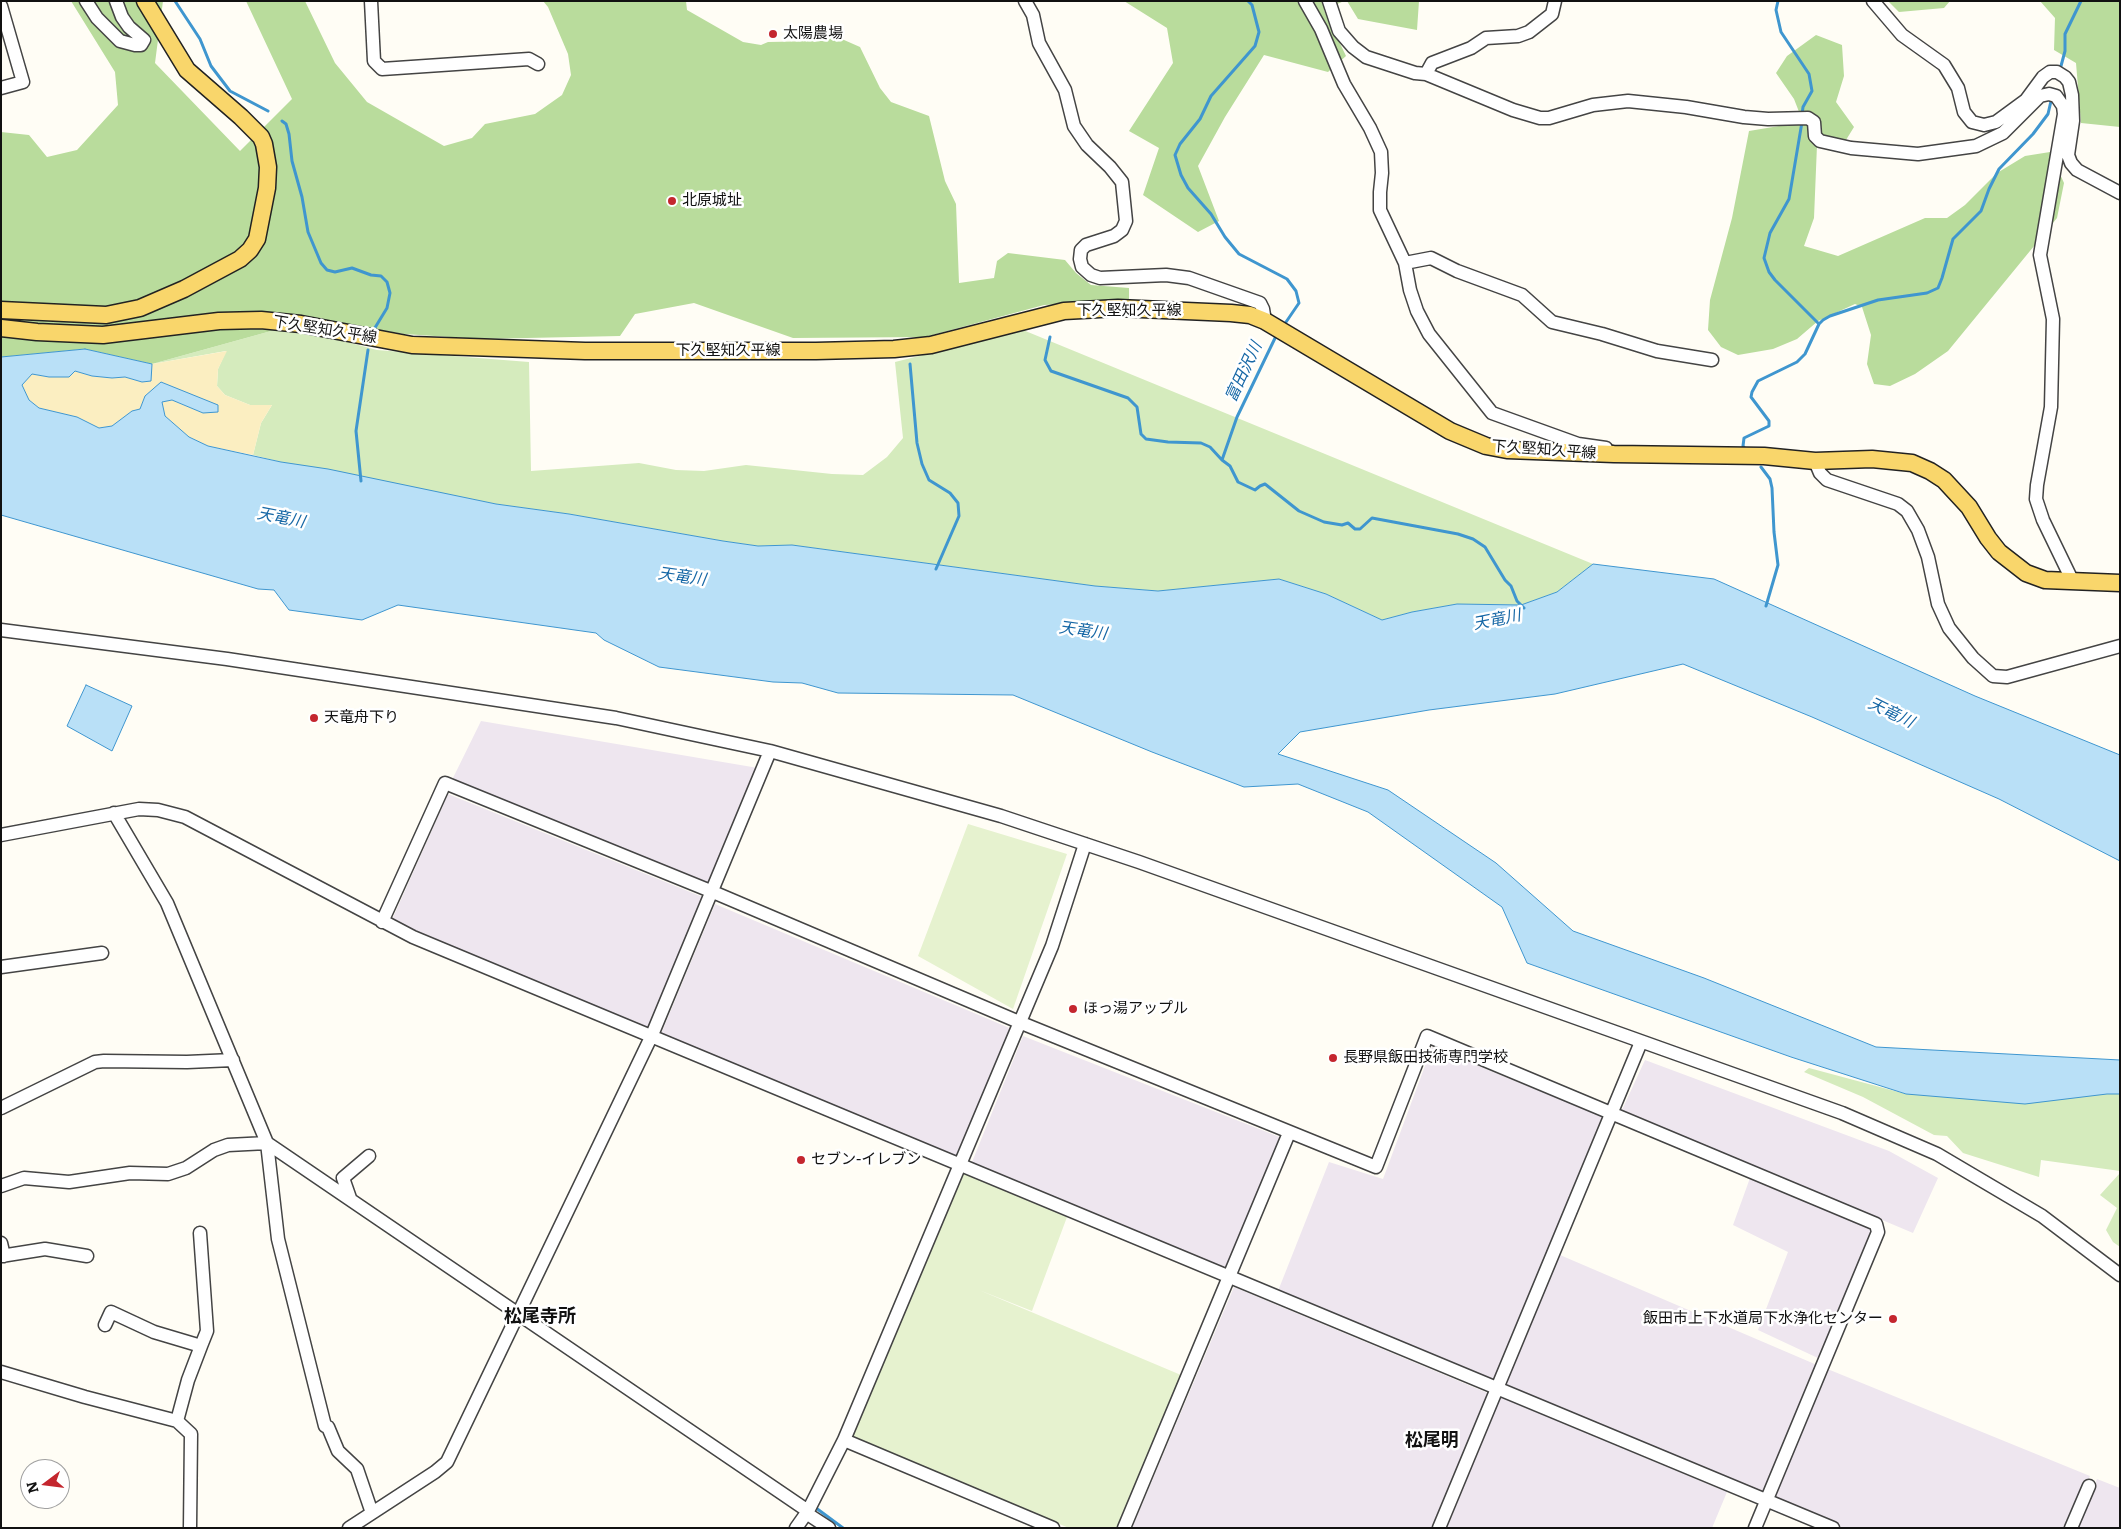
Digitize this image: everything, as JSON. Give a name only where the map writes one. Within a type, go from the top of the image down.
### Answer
[{"type":"main road","points":[[1,310],[106,315],[140,308],[184,289],[235,262],[250,250],[257,239],[267,181],[268,158],[261,137],[187,70],[145,1]]},
{"type":"main road","name":"下久堅知久平線","points":[[3,329],[103,335],[209,322],[261,320],[301,324],[412,345],[576,351],[816,351],[931,346],[1062,311],[1100,308],[1231,312],[1250,316],[1274,327],[1450,431],[1474,442],[1506,450],[1754,456],[1815,461],[1894,460],[1912,463],[1944,480],[1958,494],[1988,538],[2012,563],[2026,573],[2045,580],[2120,583]]},
{"type":"street","points":[[86,1],[97,18],[120,41],[141,45],[144,40],[122,18],[116,1]]},
{"type":"street","points":[[371,1],[374,61],[382,69],[530,59],[538,64]]},
{"type":"street","points":[[1025,1],[1033,15],[1039,43],[1065,90],[1074,126],[1087,145],[1110,167],[1122,182],[1126,220],[1122,230],[1114,236],[1086,245],[1081,250],[1082,268],[1091,275],[1100,278],[1166,275],[1189,278],[1260,303],[1274,327]]},
{"type":"street","points":[[1306,1],[1321,29],[1344,84],[1370,128],[1380,152],[1382,173],[1380,210],[1405,263],[1410,290],[1417,311],[1429,334],[1492,412],[1578,444],[1603,446],[1614,454]]},
{"type":"street","points":[[1330,1],[1340,31],[1353,47],[1366,57],[1426,74],[1513,110],[1540,118],[1549,118],[1593,105],[1628,101],[1686,107],[1744,117],[1803,118],[1814,122],[1815,136],[1820,142],[1851,148],[1918,154],[1976,146],[2003,133],[2040,96],[2054,95]]},
{"type":"street","points":[[1426,74],[1432,63],[1471,48],[1486,38],[1518,36],[1529,32],[1552,14],[1555,1]]},
{"type":"street","points":[[1873,1],[1880,12],[1902,35],[1944,65],[1958,88],[1964,112],[1972,122],[1984,125],[1996,122],[2026,100],[2046,74],[2053,72],[2061,74],[2069,82],[2072,95],[2073,121],[2068,155],[2071,163],[2077,170],[2120,193]]},
{"type":"street","points":[[1,6],[23,82],[1,88]]},
{"type":"street","points":[[2054,95],[2061,74]]},
{"type":"street","points":[[2054,95],[2063,106],[2064,114],[2040,255],[2053,319],[2053,352],[2050,407],[2036,499],[2043,520],[2073,582]]},
{"type":"street","points":[[1405,263],[1431,258],[1457,271],[1522,295],[1552,322],[1602,334],[1656,351],[1712,360]]},
{"type":"street","points":[[1815,461],[1820,473],[1827,480],[1898,504],[1907,511],[1918,530],[1928,557],[1938,604],[1949,628],[1973,658],[1993,676],[2007,677],[2120,646]]},
{"type":"street","points":[[1,630],[235,661],[616,718],[770,751],[1001,816],[1842,1112],[1937,1154],[2042,1216],[2120,1276]]},
{"type":"street","points":[[348,1528],[435,1472],[447,1462],[517,1313],[652,1036],[770,751]]},
{"type":"street","points":[[382,922],[445,783],[713,892],[1289,1133],[1376,1167],[1427,1036],[1876,1224],[1878,1232],[1755,1528]]},
{"type":"street","points":[[1,835],[139,809],[158,810],[185,817],[413,937],[1833,1528]]},
{"type":"street","points":[[114,813],[168,903],[232,1060],[268,1142],[278,1239],[322,1417],[336,1449],[356,1469],[372,1513]]},
{"type":"street","points":[[796,1528],[807,1512],[844,1440],[1052,946],[1085,844]]},
{"type":"street","points":[[1,967],[102,953]]},
{"type":"street","points":[[1439,1528],[1641,1042]]},
{"type":"street","points":[[1,1108],[95,1062],[232,1060]]},
{"type":"street","points":[[1124,1528],[1289,1133]]},
{"type":"street","points":[[1,1186],[24,1178],[69,1182],[130,1173],[168,1174],[186,1168],[214,1150],[228,1144],[268,1142],[829,1528]]},
{"type":"street","points":[[350,1198],[343,1178],[370,1156]]},
{"type":"street","points":[[178,1421],[188,1380],[207,1331],[200,1233]]},
{"type":"street","points":[[2,1252],[45,1249],[87,1256]]},
{"type":"street","points":[[105,1325],[111,1312],[154,1332],[201,1346]]},
{"type":"street","points":[[1,1372],[178,1421],[191,1434],[190,1528]]},
{"type":"street","points":[[844,1440],[1021,1522],[1053,1528]]},
{"type":"street","points":[[2071,1528],[2089,1486]]},
{"type":"shaded area","points":[[481,721],[758,768],[710,887],[452,780]]},
{"type":"shaded area","points":[[448,794],[705,898],[650,1029],[391,922]]},
{"type":"shaded area","points":[[715,904],[1012,1029],[957,1157],[661,1034]]},
{"type":"shaded area","points":[[1023,1036],[1282,1138],[1226,1270],[972,1162]]},
{"type":"shaded area","points":[[1432,1047],[1603,1117],[1494,1382],[1278,1291],[1329,1162],[1383,1179]]},
{"type":"shaded area","points":[[1645,1060],[1889,1151],[1938,1178],[1913,1233],[1622,1110]]},
{"type":"shaded area","points":[[1750,1178],[1873,1229],[1820,1359],[1758,1330],[1788,1252],[1733,1225]]},
{"type":"shaded area","points":[[1560,1255],[1817,1365],[1764,1495],[1503,1385]]},
{"type":"shaded area","points":[[1234,1287],[1490,1394],[1434,1528],[1132,1528]]},
{"type":"shaded area","points":[[1825,1368],[2090,1476],[2067,1528],[1844,1528],[1772,1498]]},
{"type":"shaded area","points":[[1500,1397],[1727,1492],[1712,1528],[1447,1528]]},
{"type":"shaded area","points":[[2097,1479],[2120,1488],[2120,1528],[2076,1528]]},
{"type":"green space","points":[[71,1],[163,1],[155,63],[240,151],[292,99],[246,1],[305,1],[335,63],[367,102],[444,146],[472,138],[485,124],[535,114],[562,95],[571,75],[568,54],[548,7],[543,1],[686,1],[687,10],[743,42],[761,45],[768,42],[822,41],[835,36],[860,47],[880,88],[891,102],[929,116],[945,181],[956,204],[959,283],[994,278],[997,261],[1008,253],[1065,260],[1076,273],[1091,285],[1129,288],[1129,301],[1044,305],[925,337],[793,338],[694,303],[635,314],[620,336],[480,339],[404,334],[306,318],[282,328],[152,364],[85,349],[1,357],[1,132],[29,135],[47,157],[77,150],[118,105],[115,72]]},
{"type":"green space","points":[[1124,1],[1344,1],[1324,10],[1346,56],[1328,72],[1264,55],[1225,117],[1198,166],[1219,221],[1198,232],[1143,195],[1159,148],[1129,131],[1173,63],[1167,28]]},
{"type":"green space","points":[[1347,1],[1419,1],[1417,30],[1358,19]]},
{"type":"green space","points":[[1888,1],[1950,1],[1944,8],[1899,12]]},
{"type":"green space","points":[[2040,1],[2120,1],[2120,127],[2081,123],[2076,63],[2054,50],[2055,18]]},
{"type":"green space","points":[[1816,35],[1842,45],[1844,76],[1836,102],[1854,127],[1846,140],[1817,145],[1814,218],[1804,246],[1838,256],[1925,218],[1947,218],[1965,205],[1997,173],[2025,156],[2050,152],[2064,183],[2057,218],[1948,351],[1915,374],[1890,386],[1874,384],[1867,364],[1871,335],[1862,307],[1855,304],[1818,321],[1797,339],[1773,349],[1738,355],[1721,347],[1708,330],[1710,300],[1732,218],[1749,131],[1803,122],[1794,99],[1776,73],[1787,56]]},
{"type":"green space","points":[[282,328],[321,335],[377,350],[529,362],[531,471],[639,463],[676,470],[704,471],[746,465],[832,474],[863,475],[887,457],[903,438],[895,362],[1023,330],[1593,564],[1557,592],[1521,605],[1457,604],[1412,612],[1382,620],[1326,594],[1279,579],[1159,591],[1095,586],[792,545],[758,546],[569,514],[496,504],[253,455],[261,423],[272,405],[250,405],[225,395],[217,386],[218,369],[226,351],[152,364]]},
{"type":"green space","points":[[968,824],[1067,854],[1013,1009],[918,956]]},
{"type":"green space","points":[[1809,1068],[1906,1094],[2120,1094],[2120,1171],[2041,1160],[2039,1177],[1963,1153],[1947,1136],[1934,1135],[1863,1097],[1804,1072]]},
{"type":"green space","points":[[967,1173],[1067,1217],[1032,1311],[979,1290],[1181,1375],[1117,1528],[1069,1528],[852,1438],[960,1175]]},
{"type":"green space","points":[[2120,1173],[2120,1247],[2113,1242],[2106,1230],[2117,1208],[2100,1195]]},
{"type":"sand","points":[[227,351],[218,369],[217,386],[225,395],[250,405],[272,405],[261,423],[253,455],[208,446],[189,437],[165,416],[162,401],[172,400],[203,413],[172,387],[162,382],[145,396],[140,409],[132,411],[112,426],[99,428],[77,417],[39,408],[29,400],[22,385],[32,374],[49,377],[75,371],[92,376],[125,377],[142,382],[150,381],[152,364]]},
{"type":"water","name":"天竜川","points":[[85,349],[152,364],[151,381],[142,382],[125,377],[92,376],[75,371],[69,377],[49,377],[32,374],[22,385],[29,400],[39,408],[77,417],[99,428],[112,426],[132,411],[140,409],[145,396],[161,382],[218,405],[218,412],[203,413],[172,400],[162,402],[165,416],[189,437],[208,446],[496,504],[569,514],[758,546],[792,545],[1095,586],[1158,591],[1279,579],[1326,594],[1382,620],[1412,612],[1457,604],[1521,605],[1557,592],[1593,564],[1714,579],[1975,696],[2120,755],[2120,861],[1999,799],[1812,717],[1683,664],[1555,694],[1429,710],[1300,732],[1278,754],[1388,790],[1496,863],[1573,931],[1704,978],[1876,1047],[2120,1060],[2120,1094],[2025,1104],[1906,1094],[1791,1057],[1527,963],[1502,907],[1368,812],[1298,784],[1244,787],[1152,752],[1013,695],[838,693],[802,683],[773,682],[659,667],[604,640],[596,633],[398,605],[362,620],[289,610],[274,590],[258,589],[1,515],[1,357]]},
{"type":"water","points":[[86,685],[132,706],[112,751],[67,726]]},
{"type":"waterway","points":[[175,1],[200,39],[211,66],[230,91],[268,111]]},
{"type":"waterway","name":"富田沢川","points":[[1248,1],[1252,5],[1259,32],[1255,46],[1211,96],[1200,119],[1180,144],[1175,155],[1181,175],[1188,188],[1211,214],[1225,237],[1239,254],[1287,279],[1296,291],[1299,303],[1284,325]]},
{"type":"waterway","points":[[1778,1],[1776,10],[1781,32],[1809,74],[1812,91],[1803,107],[1802,115]]},
{"type":"waterway","points":[[2061,66],[2065,51],[2065,34],[2081,1]]},
{"type":"waterway","points":[[1746,450],[1743,446],[1744,438],[1769,426],[1769,421],[1751,397],[1758,381],[1797,362],[1805,354],[1819,324],[1823,320],[1878,300],[1927,293],[1938,288],[1953,239],[1981,211],[1999,169],[2033,134],[2048,114],[2051,101]]},
{"type":"waterway","points":[[282,121],[286,124],[289,134],[292,161],[302,197],[308,232],[321,263],[327,270],[335,272],[352,268],[371,275],[381,276],[387,282],[390,293],[387,308],[373,331]]},
{"type":"waterway","points":[[1802,122],[1789,199],[1770,233],[1764,258],[1769,272],[1775,280],[1819,324]]},
{"type":"waterway","name":"富田沢川","points":[[1277,334],[1237,417],[1222,460],[1230,466],[1238,482],[1255,490],[1265,484],[1299,511],[1324,522],[1342,525],[1348,523],[1355,529],[1360,529],[1372,518],[1458,534],[1473,539],[1485,547],[1505,580],[1511,586],[1517,601],[1524,608]]},
{"type":"waterway","points":[[1050,337],[1045,360],[1051,371],[1128,398],[1137,407],[1141,434],[1146,439],[1201,443],[1210,447],[1222,460]]},
{"type":"waterway","points":[[361,481],[356,431],[368,350]]},
{"type":"waterway","points":[[910,364],[917,443],[922,464],[929,480],[950,493],[958,503],[959,516],[936,569]]},
{"type":"waterway","points":[[1761,467],[1770,479],[1772,488],[1778,565],[1766,606]]},
{"type":"waterway","points":[[816,1508],[843,1528]]},
{"type":"place","name":"太陽農場","points":[[773,34]]},
{"type":"place","name":"北原城址","points":[[672,201]]},
{"type":"place","name":"天竜舟下り","points":[[314,718]]},
{"type":"place","name":"ほっ湯アップル","points":[[1073,1009]]},
{"type":"place","name":"長野県飯田技術専門学校","points":[[1333,1058]]},
{"type":"place","name":"セブン-イレブン","points":[[801,1160]]},
{"type":"place","name":"飯田市上下水道局下水浄化センター","points":[[1893,1319]]},
{"type":"district","name":"松尾寺所","points":[[540,1317]]},
{"type":"district","name":"松尾明","points":[[1432,1441]]}]
